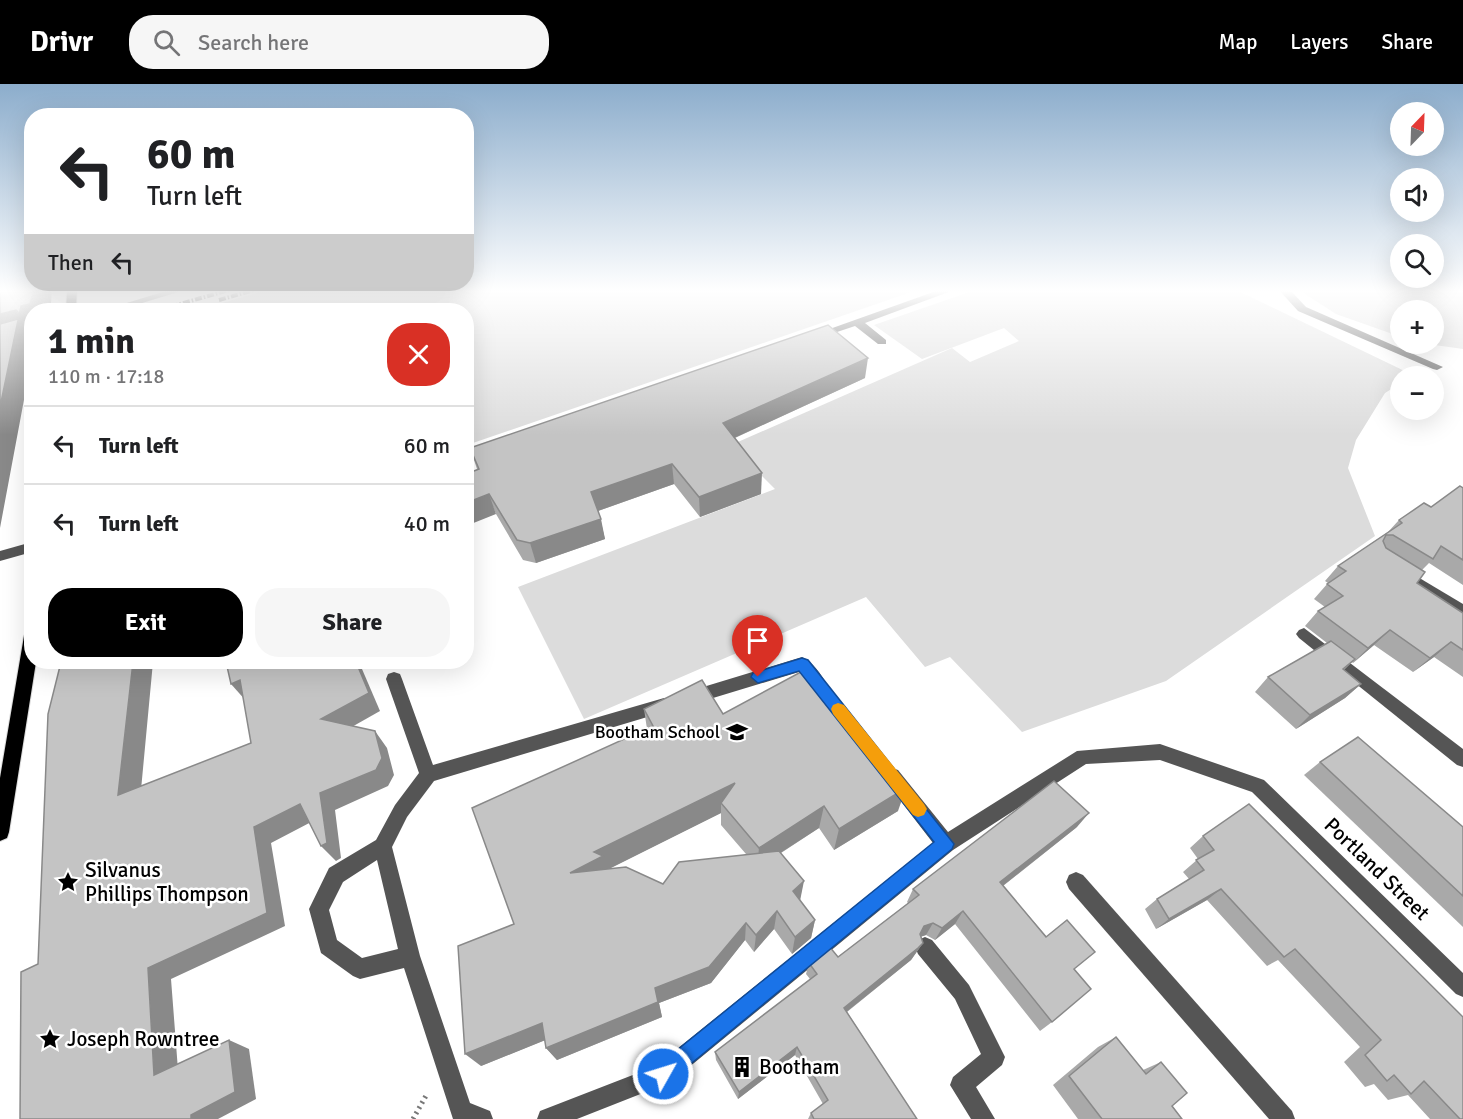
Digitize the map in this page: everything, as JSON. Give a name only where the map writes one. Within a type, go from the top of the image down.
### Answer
[{"type":"main road","points":[[0,832],[27,669]]},
{"type":"street","points":[[801,341],[809,338]]},
{"type":"street","points":[[877,338],[882,342]]},
{"type":"street","points":[[1370,338],[1435,366]]},
{"type":"street","points":[[474,453],[500,444]]},
{"type":"street","points":[[0,556],[24,549]]},
{"type":"street","points":[[1388,564],[1463,612]]},
{"type":"street","points":[[1304,634],[1463,759]]},
{"type":"street","points":[[410,956],[360,969],[328,946],[319,909],[336,875],[382,846],[401,811],[428,775],[802,664],[831,700]]},
{"type":"street","points":[[394,678],[428,775]]},
{"type":"street","name":"Portland Street","points":[[946,844],[1083,756],[1160,752],[1258,786],[1463,987]]},
{"type":"street","points":[[548,1119],[663,1074],[946,844],[881,763]]},
{"type":"street","points":[[382,846],[410,956],[461,1111],[482,1119]]},
{"type":"street","points":[[1076,882],[1284,1119]]},
{"type":"street","points":[[925,947],[962,992],[994,1057],[961,1085],[984,1119]]},
{"type":"shaded area","points":[[474,338],[777,338],[474,443]]},
{"type":"shaded area","points":[[893,338],[977,338],[922,359]]},
{"type":"shaded area","points":[[1016,338],[1337,338],[1394,366],[1390,366],[1390,390],[1385,393],[1356,440],[1348,468],[1375,536],[1166,681],[1022,732],[950,657],[925,667],[866,597],[584,719],[518,587],[775,489],[731,445],[952,348],[970,362],[1019,341]]},
{"type":"shaded area","points":[[1444,338],[1463,338],[1463,349],[1444,346]]},
{"type":"building","points":[[0,338],[14,338],[0,407]]},
{"type":"building","points":[[789,338],[844,338],[868,358],[723,423],[762,473],[699,497],[672,464],[591,492],[601,519],[530,543],[517,540],[489,494],[474,500],[474,471],[479,469],[474,457],[474,447]]},
{"type":"building","points":[[1460,486],[1463,488],[1463,560],[1441,546],[1433,559],[1393,535],[1386,535],[1383,541],[1386,548],[1425,572],[1417,583],[1463,613],[1463,650],[1451,642],[1430,658],[1390,630],[1368,648],[1318,611],[1343,596],[1327,584],[1346,571],[1338,566],[1402,523],[1399,520],[1424,503],[1431,507]]},
{"type":"building","points":[[1331,641],[1355,659],[1343,669],[1361,684],[1310,715],[1268,677]]},
{"type":"building","points":[[812,666],[906,788],[839,829],[824,806],[759,848],[721,803],[735,783],[594,852],[603,856],[570,873],[626,867],[663,884],[679,862],[779,851],[804,881],[793,891],[815,920],[795,937],[777,911],[756,935],[746,923],[709,967],[655,988],[658,1002],[546,1048],[542,1023],[465,1054],[458,946],[514,924],[472,808],[653,726],[644,709],[702,680],[723,714]]},
{"type":"building","points":[[59,669],[132,669],[118,795],[251,743],[240,680],[231,684],[228,669],[359,669],[369,693],[321,719],[375,731],[382,758],[376,770],[320,793],[327,843],[321,846],[300,804],[254,827],[267,913],[148,968],[154,1075],[229,1040],[235,1092],[191,1115],[191,1119],[20,1119],[21,972],[38,964],[48,714]]},
{"type":"building","points":[[1358,737],[1463,827],[1463,896],[1320,762]]},
{"type":"building","points":[[1054,781],[1089,813],[1000,882],[1046,937],[1067,920],[1095,952],[1074,969],[1091,989],[1052,1022],[963,911],[942,928],[933,923],[924,926],[920,934],[923,943],[844,1008],[917,1119],[814,1119],[811,1113],[828,1100],[797,1047],[739,1092],[715,1052],[817,974],[809,963],[829,946],[838,957],[919,895],[913,889]]},
{"type":"building","points":[[1249,804],[1463,1017],[1463,1119],[1460,1119],[1424,1081],[1411,1094],[1394,1075],[1387,1081],[1365,1055],[1381,1040],[1295,949],[1284,957],[1221,889],[1169,919],[1157,899],[1204,870],[1196,860],[1214,850],[1203,836]]},
{"type":"building","points":[[1116,1037],[1146,1074],[1161,1062],[1187,1093],[1172,1106],[1182,1119],[1102,1119],[1069,1076]]},
{"type":"slow traffic","points":[[838,709],[918,809]]},
{"type":"place","name":"Bootham School","points":[[737,732]]},
{"type":"place","name":"Silvanus Phillips Thompson","points":[[68,882]]},
{"type":"place","name":"Joseph Rowntree","points":[[50,1039]]},
{"type":"place","name":"Bootham","points":[[742,1067]]},
{"type":"route","points":[[663,1074],[946,844],[802,664],[758,677]]}]
